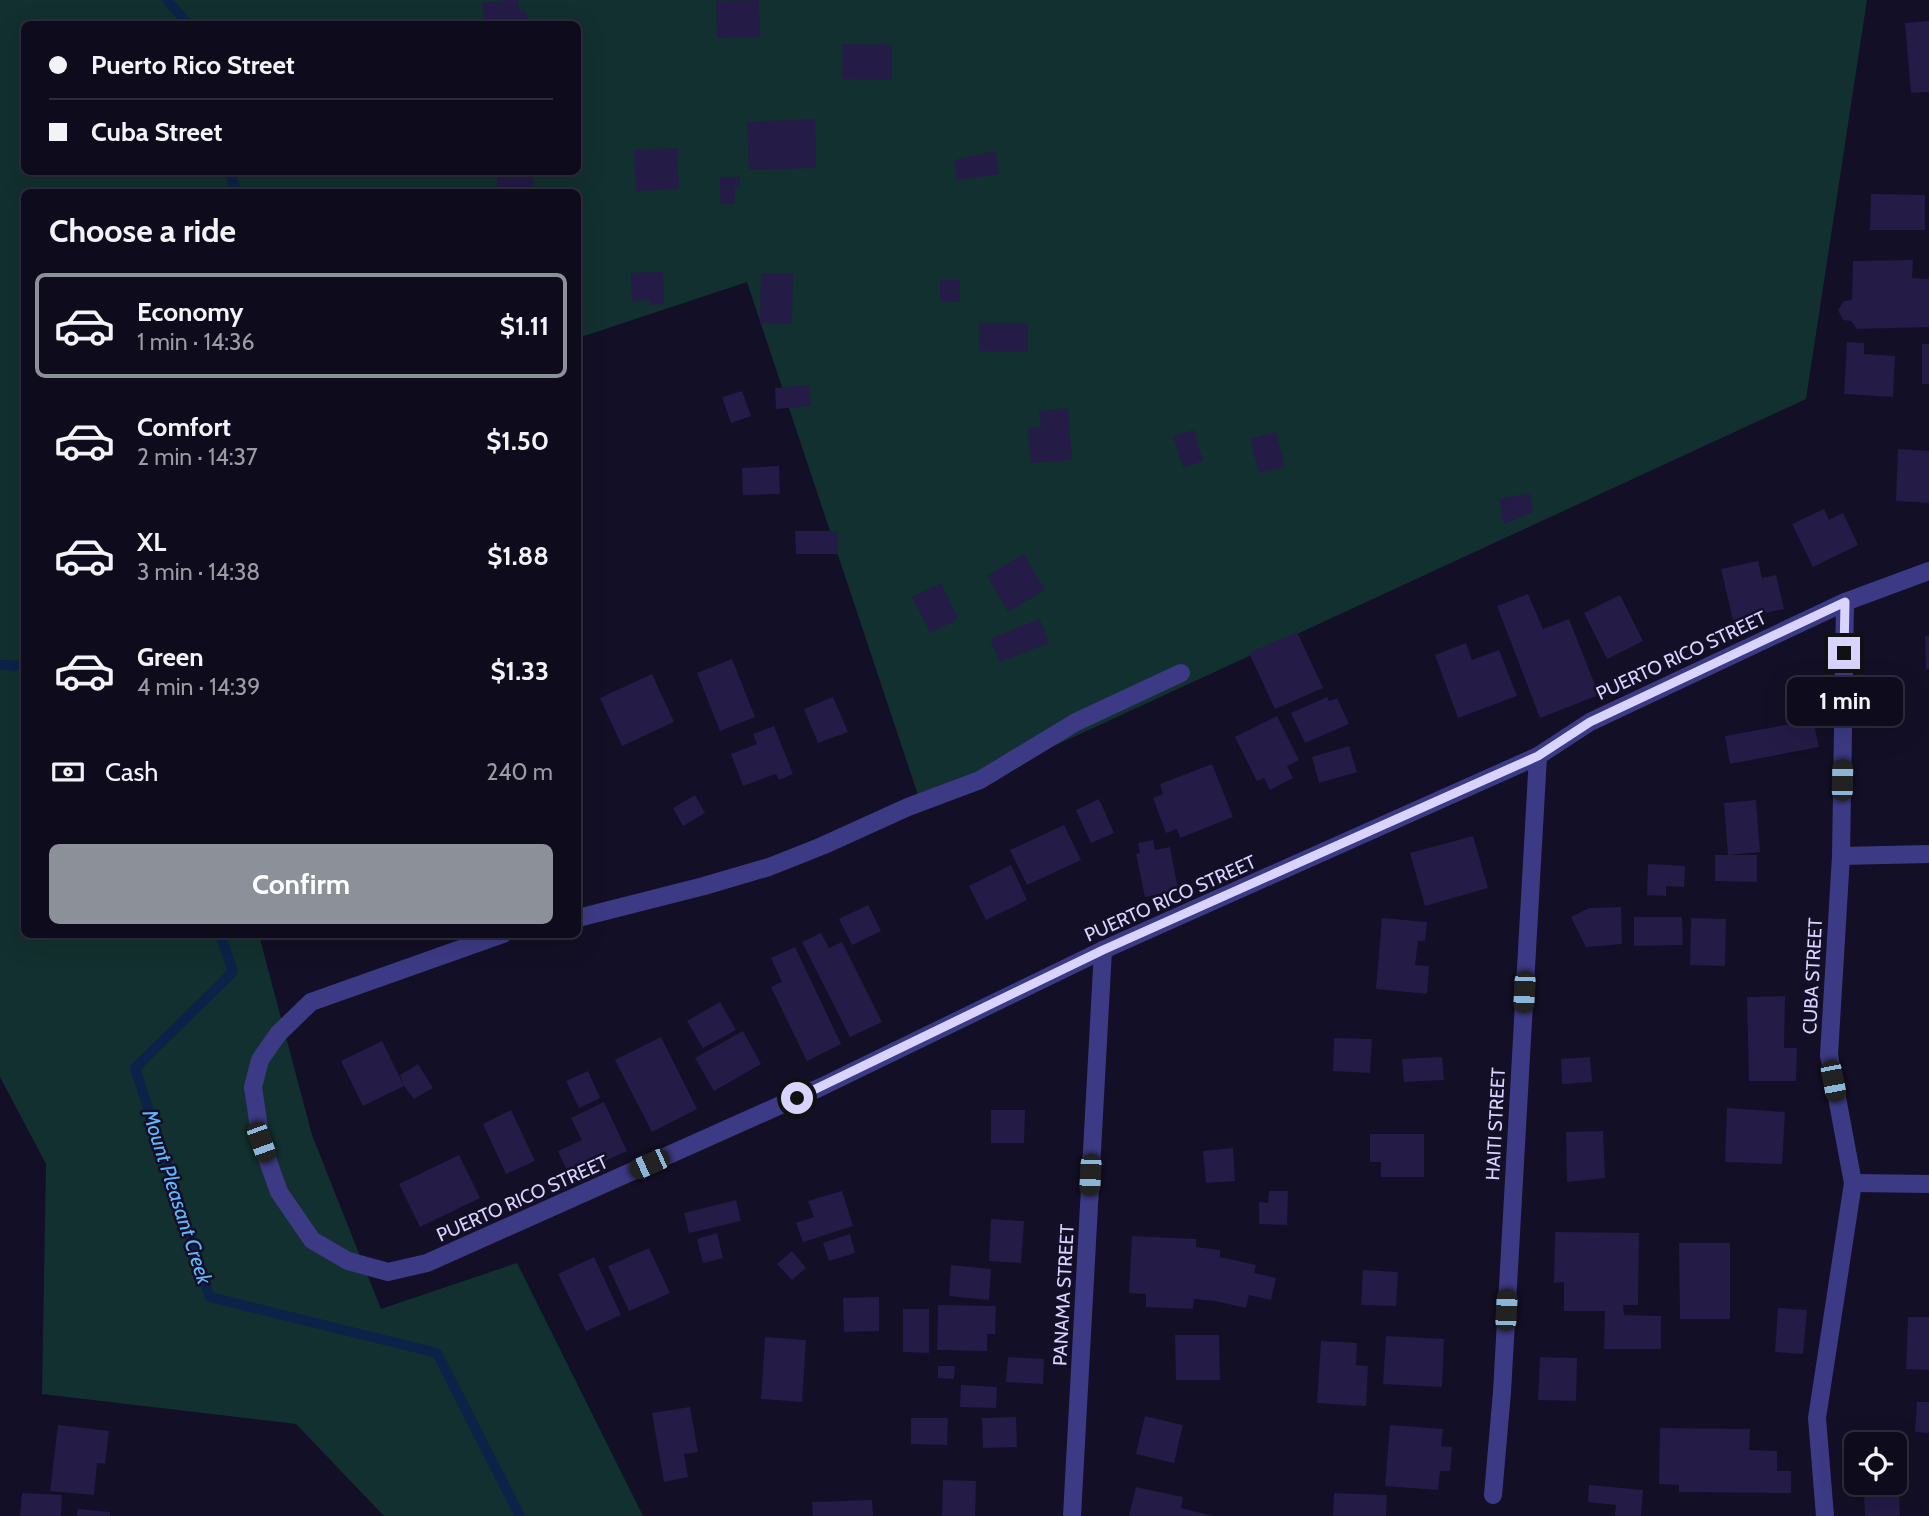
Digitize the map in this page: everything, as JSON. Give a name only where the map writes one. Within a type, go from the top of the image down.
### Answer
[{"type":"street","name":"PUERTO RICO STREET","points":[[490,938],[311,1002],[278,1034],[260,1060],[253,1087],[261,1142],[279,1192],[312,1240],[348,1261],[388,1272],[427,1263],[821,1087],[1103,950],[1538,756],[1590,722],[1845,602],[1929,571]]},
{"type":"street","name":"CUBA STREET","points":[[1825,1516],[1817,1418],[1853,1183],[1829,1055],[1840,856],[1845,602]]},
{"type":"street","points":[[581,917],[730,879],[822,846],[908,807],[980,780],[1076,722],[1181,673]]},
{"type":"street","name":"HAITI STREET","points":[[1493,1495],[1502,1392],[1538,756]]},
{"type":"street","points":[[1840,856],[1929,854]]},
{"type":"street","name":"PANAMA STREET","points":[[1072,1516],[1103,950]]},
{"type":"street","points":[[1853,1183],[1929,1184]]},
{"type":"green space","points":[[0,0],[1867,0],[1806,399],[922,807],[747,282],[581,337],[581,189],[21,189],[21,938],[260,938],[312,1135],[381,1309],[517,1263],[643,1516],[384,1516],[296,1424],[42,1394],[46,1164],[0,1077]]},
{"type":"building","points":[[518,0],[520,12],[526,11],[528,21],[485,21],[482,3]]},
{"type":"building","points":[[759,0],[760,37],[717,38],[716,1]]},
{"type":"building","points":[[1929,21],[1929,92],[1911,93],[1905,23]]},
{"type":"building","points":[[843,44],[892,45],[892,80],[842,79]]},
{"type":"building","points":[[815,119],[816,168],[749,170],[747,122]]},
{"type":"building","points":[[677,148],[679,189],[636,191],[634,150]]},
{"type":"building","points":[[996,151],[999,174],[957,180],[954,160]]},
{"type":"building","points":[[497,175],[532,175],[533,189],[497,189]]},
{"type":"building","points":[[720,177],[740,177],[740,187],[735,187],[735,204],[720,204]]},
{"type":"building","points":[[1871,194],[1925,195],[1925,230],[1870,230]]},
{"type":"building","points":[[1913,260],[1912,278],[1929,279],[1929,327],[1857,329],[1851,321],[1843,320],[1838,310],[1844,301],[1852,300],[1853,261]]},
{"type":"building","points":[[663,272],[664,304],[650,305],[650,300],[632,301],[631,273]]},
{"type":"building","points":[[761,273],[793,274],[792,324],[760,323]]},
{"type":"building","points":[[940,280],[960,280],[960,302],[940,301]]},
{"type":"building","points":[[979,323],[1028,323],[1028,352],[979,351]]},
{"type":"building","points":[[1847,342],[1864,343],[1864,354],[1895,356],[1893,397],[1844,394]]},
{"type":"building","points":[[1922,344],[1929,344],[1929,384],[1922,384]]},
{"type":"building","points":[[809,385],[811,406],[776,409],[775,388]]},
{"type":"building","points":[[742,391],[751,416],[731,423],[722,397]]},
{"type":"building","points":[[1068,408],[1072,460],[1031,463],[1028,428],[1041,427],[1039,411]]},
{"type":"building","points":[[1194,430],[1203,461],[1183,467],[1173,436]]},
{"type":"building","points":[[1276,432],[1285,467],[1259,473],[1250,439]]},
{"type":"building","points":[[1898,449],[1929,451],[1929,503],[1896,501]]},
{"type":"building","points":[[779,466],[780,494],[743,495],[742,468]]},
{"type":"building","points":[[1530,493],[1533,512],[1504,524],[1499,499]]},
{"type":"building","points":[[1824,509],[1829,520],[1843,513],[1858,545],[1813,567],[1792,524]]},
{"type":"building","points":[[795,531],[838,531],[838,554],[796,554]]},
{"type":"building","points":[[1024,554],[1045,590],[1008,612],[987,576]]},
{"type":"building","points":[[1758,561],[1762,578],[1776,575],[1784,609],[1733,620],[1721,569]]},
{"type":"building","points":[[941,583],[958,619],[930,633],[912,597]]},
{"type":"building","points":[[1528,594],[1543,629],[1569,619],[1599,695],[1540,718],[1497,606]]},
{"type":"building","points":[[1620,595],[1643,641],[1607,659],[1584,613]]},
{"type":"building","points":[[1040,619],[1049,643],[1000,662],[990,639]]},
{"type":"building","points":[[1297,632],[1323,688],[1275,709],[1249,653]]},
{"type":"building","points":[[1925,636],[1929,636],[1929,669],[1926,670]]},
{"type":"building","points":[[1466,643],[1472,660],[1499,650],[1517,696],[1458,718],[1435,655]]},
{"type":"building","points":[[732,659],[755,717],[720,731],[697,673]]},
{"type":"building","points":[[652,674],[674,722],[622,746],[600,698]]},
{"type":"building","points":[[833,697],[848,732],[818,743],[804,709]]},
{"type":"building","points":[[1327,697],[1329,701],[1337,698],[1349,724],[1305,743],[1291,713]]},
{"type":"building","points":[[1277,716],[1299,760],[1287,766],[1293,778],[1270,790],[1264,778],[1257,781],[1235,737]]},
{"type":"building","points":[[1813,720],[1819,747],[1730,764],[1725,736]]},
{"type":"building","points":[[774,726],[793,774],[779,780],[776,774],[743,786],[731,754],[757,744],[753,734]]},
{"type":"building","points":[[1349,746],[1357,772],[1319,783],[1312,757]]},
{"type":"building","points":[[1212,764],[1233,817],[1180,838],[1177,829],[1166,833],[1153,798],[1163,794],[1160,784]]},
{"type":"building","points":[[695,795],[705,813],[683,826],[673,808]]},
{"type":"building","points":[[1099,799],[1114,833],[1091,843],[1076,810]]},
{"type":"building","points":[[1756,800],[1760,852],[1728,855],[1724,803]]},
{"type":"building","points":[[1064,825],[1081,860],[1027,885],[1010,850]]},
{"type":"building","points":[[1473,836],[1488,888],[1425,906],[1410,853]]},
{"type":"building","points":[[1153,840],[1155,850],[1170,847],[1178,890],[1145,897],[1136,854],[1140,853],[1138,843]]},
{"type":"building","points":[[1715,855],[1757,855],[1757,882],[1715,881]]},
{"type":"building","points":[[1648,864],[1685,866],[1684,887],[1666,886],[1666,896],[1647,895]]},
{"type":"building","points":[[1011,865],[1027,900],[986,920],[969,886]]},
{"type":"building","points":[[868,905],[881,931],[852,945],[839,919]]},
{"type":"building","points":[[1621,907],[1622,944],[1586,947],[1571,917],[1589,908]]},
{"type":"building","points":[[1634,917],[1682,917],[1683,945],[1634,946]]},
{"type":"building","points":[[1382,918],[1427,922],[1425,941],[1418,941],[1415,965],[1429,966],[1427,994],[1376,989]]},
{"type":"building","points":[[1691,918],[1726,919],[1725,966],[1690,965]]},
{"type":"building","points":[[821,933],[829,948],[842,942],[882,1022],[850,1037],[802,942]]},
{"type":"building","points":[[795,947],[841,1044],[807,1061],[771,987],[782,982],[771,958]]},
{"type":"building","points":[[1785,996],[1784,1048],[1797,1048],[1796,1081],[1749,1081],[1747,997]]},
{"type":"building","points":[[720,1002],[736,1030],[703,1048],[687,1021]]},
{"type":"building","points":[[743,1031],[761,1064],[714,1091],[695,1058]]},
{"type":"building","points":[[661,1037],[697,1109],[652,1132],[615,1060]]},
{"type":"building","points":[[1334,1038],[1372,1039],[1370,1073],[1333,1071]]},
{"type":"building","points":[[382,1041],[404,1086],[363,1106],[341,1061]]},
{"type":"building","points":[[1442,1057],[1444,1080],[1404,1082],[1402,1059]]},
{"type":"building","points":[[1590,1057],[1592,1082],[1562,1084],[1561,1059]]},
{"type":"building","points":[[418,1064],[433,1088],[414,1099],[400,1075]]},
{"type":"building","points":[[588,1071],[600,1098],[579,1108],[566,1081]]},
{"type":"building","points":[[604,1102],[627,1151],[570,1177],[558,1151],[582,1140],[571,1118]]},
{"type":"building","points":[[1727,1108],[1785,1112],[1782,1164],[1725,1162]]},
{"type":"building","points":[[511,1110],[535,1161],[506,1174],[483,1124]]},
{"type":"building","points":[[991,1110],[1025,1110],[1024,1143],[991,1143]]},
{"type":"building","points":[[1603,1131],[1605,1178],[1567,1182],[1566,1132]]},
{"type":"building","points":[[1370,1134],[1424,1134],[1424,1177],[1381,1177],[1381,1162],[1370,1162]]},
{"type":"building","points":[[1233,1148],[1235,1181],[1206,1183],[1203,1151]]},
{"type":"building","points":[[459,1155],[480,1198],[420,1227],[399,1184]]},
{"type":"building","points":[[842,1191],[853,1226],[803,1242],[796,1223],[814,1217],[808,1201]]},
{"type":"building","points":[[1269,1191],[1288,1191],[1287,1225],[1259,1224],[1259,1202],[1268,1203]]},
{"type":"building","points":[[736,1200],[741,1221],[689,1233],[684,1213]]},
{"type":"building","points":[[991,1219],[1024,1221],[1021,1263],[989,1261]]},
{"type":"building","points":[[1555,1232],[1639,1233],[1638,1305],[1623,1305],[1624,1315],[1661,1316],[1661,1349],[1604,1349],[1605,1311],[1564,1311],[1564,1282],[1554,1283]]},
{"type":"building","points":[[717,1233],[723,1258],[703,1263],[697,1239]]},
{"type":"building","points":[[850,1234],[855,1253],[829,1261],[823,1243]]},
{"type":"building","points":[[1132,1236],[1196,1239],[1196,1247],[1220,1250],[1220,1257],[1256,1265],[1254,1273],[1276,1278],[1271,1300],[1249,1295],[1246,1308],[1194,1299],[1193,1309],[1146,1307],[1146,1294],[1129,1293]]},
{"type":"building","points":[[1679,1243],[1730,1243],[1730,1319],[1680,1319]]},
{"type":"building","points":[[649,1248],[670,1293],[629,1311],[608,1266]]},
{"type":"building","points":[[792,1251],[806,1268],[792,1280],[777,1264]]},
{"type":"building","points":[[594,1257],[621,1315],[586,1331],[558,1274]]},
{"type":"building","points":[[951,1265],[991,1269],[989,1300],[949,1296]]},
{"type":"building","points":[[1363,1270],[1398,1272],[1396,1306],[1361,1305]]},
{"type":"building","points":[[879,1297],[879,1331],[844,1332],[843,1298]]},
{"type":"building","points":[[938,1305],[996,1306],[995,1334],[987,1334],[987,1351],[937,1350]]},
{"type":"building","points":[[1778,1308],[1807,1310],[1803,1354],[1775,1352]]},
{"type":"building","points":[[903,1309],[929,1309],[929,1353],[903,1352]]},
{"type":"building","points":[[1908,1317],[1929,1317],[1929,1370],[1906,1369]]},
{"type":"building","points":[[1175,1335],[1219,1335],[1220,1380],[1176,1380]]},
{"type":"building","points":[[1386,1336],[1444,1339],[1442,1387],[1383,1384]]},
{"type":"building","points":[[765,1337],[806,1340],[802,1402],[761,1399]]},
{"type":"building","points":[[1321,1341],[1357,1343],[1356,1365],[1368,1366],[1366,1406],[1317,1403]]},
{"type":"building","points":[[1008,1357],[1044,1359],[1043,1384],[1006,1382]]},
{"type":"building","points":[[1540,1357],[1577,1358],[1576,1401],[1538,1400]]},
{"type":"building","points":[[938,1366],[955,1366],[954,1379],[938,1378]]},
{"type":"building","points":[[961,1385],[997,1387],[996,1408],[960,1407]]},
{"type":"building","points":[[1917,1402],[1929,1402],[1929,1433],[1915,1432]]},
{"type":"building","points":[[690,1407],[698,1452],[684,1454],[688,1477],[664,1482],[652,1413]]},
{"type":"building","points":[[1145,1416],[1183,1425],[1174,1463],[1136,1454]]},
{"type":"building","points":[[1016,1417],[1017,1447],[983,1448],[982,1418]]},
{"type":"building","points":[[911,1418],[948,1418],[947,1445],[911,1444]]},
{"type":"building","points":[[58,1425],[109,1431],[105,1464],[97,1463],[94,1495],[50,1491]]},
{"type":"building","points":[[1390,1425],[1443,1429],[1441,1446],[1452,1447],[1450,1471],[1440,1471],[1438,1490],[1385,1486]]},
{"type":"building","points":[[1660,1428],[1750,1429],[1749,1450],[1777,1451],[1777,1471],[1791,1471],[1791,1493],[1679,1492],[1679,1485],[1659,1484]]},
{"type":"building","points":[[943,1480],[976,1481],[975,1516],[942,1516]]},
{"type":"building","points":[[1589,1485],[1643,1490],[1641,1516],[1615,1516],[1616,1505],[1588,1502]]},
{"type":"building","points":[[1136,1487],[1183,1497],[1181,1508],[1213,1516],[1129,1516]]},
{"type":"building","points":[[22,1493],[62,1495],[61,1516],[20,1516]]},
{"type":"building","points":[[1334,1493],[1387,1495],[1386,1516],[1333,1516]]},
{"type":"building","points":[[1864,1495],[1899,1495],[1900,1516],[1865,1516]]},
{"type":"building","points":[[872,1500],[873,1516],[813,1516],[812,1502]]},
{"type":"building","points":[[78,1509],[110,1512],[110,1516],[77,1516]]},
{"type":"waterway","name":"Mount Pleasant Creek","points":[[167,0],[185,21]]},
{"type":"waterway","name":"Mount Pleasant Creek","points":[[231,175],[235,189]]},
{"type":"waterway","points":[[0,665],[21,666]]},
{"type":"waterway","name":"Mount Pleasant Creek","points":[[221,938],[233,972],[135,1068],[210,1297],[437,1353],[520,1516]]},
{"type":"route","points":[[797,1098],[1103,950],[1538,756],[1590,722],[1845,602],[1844,653]]}]
